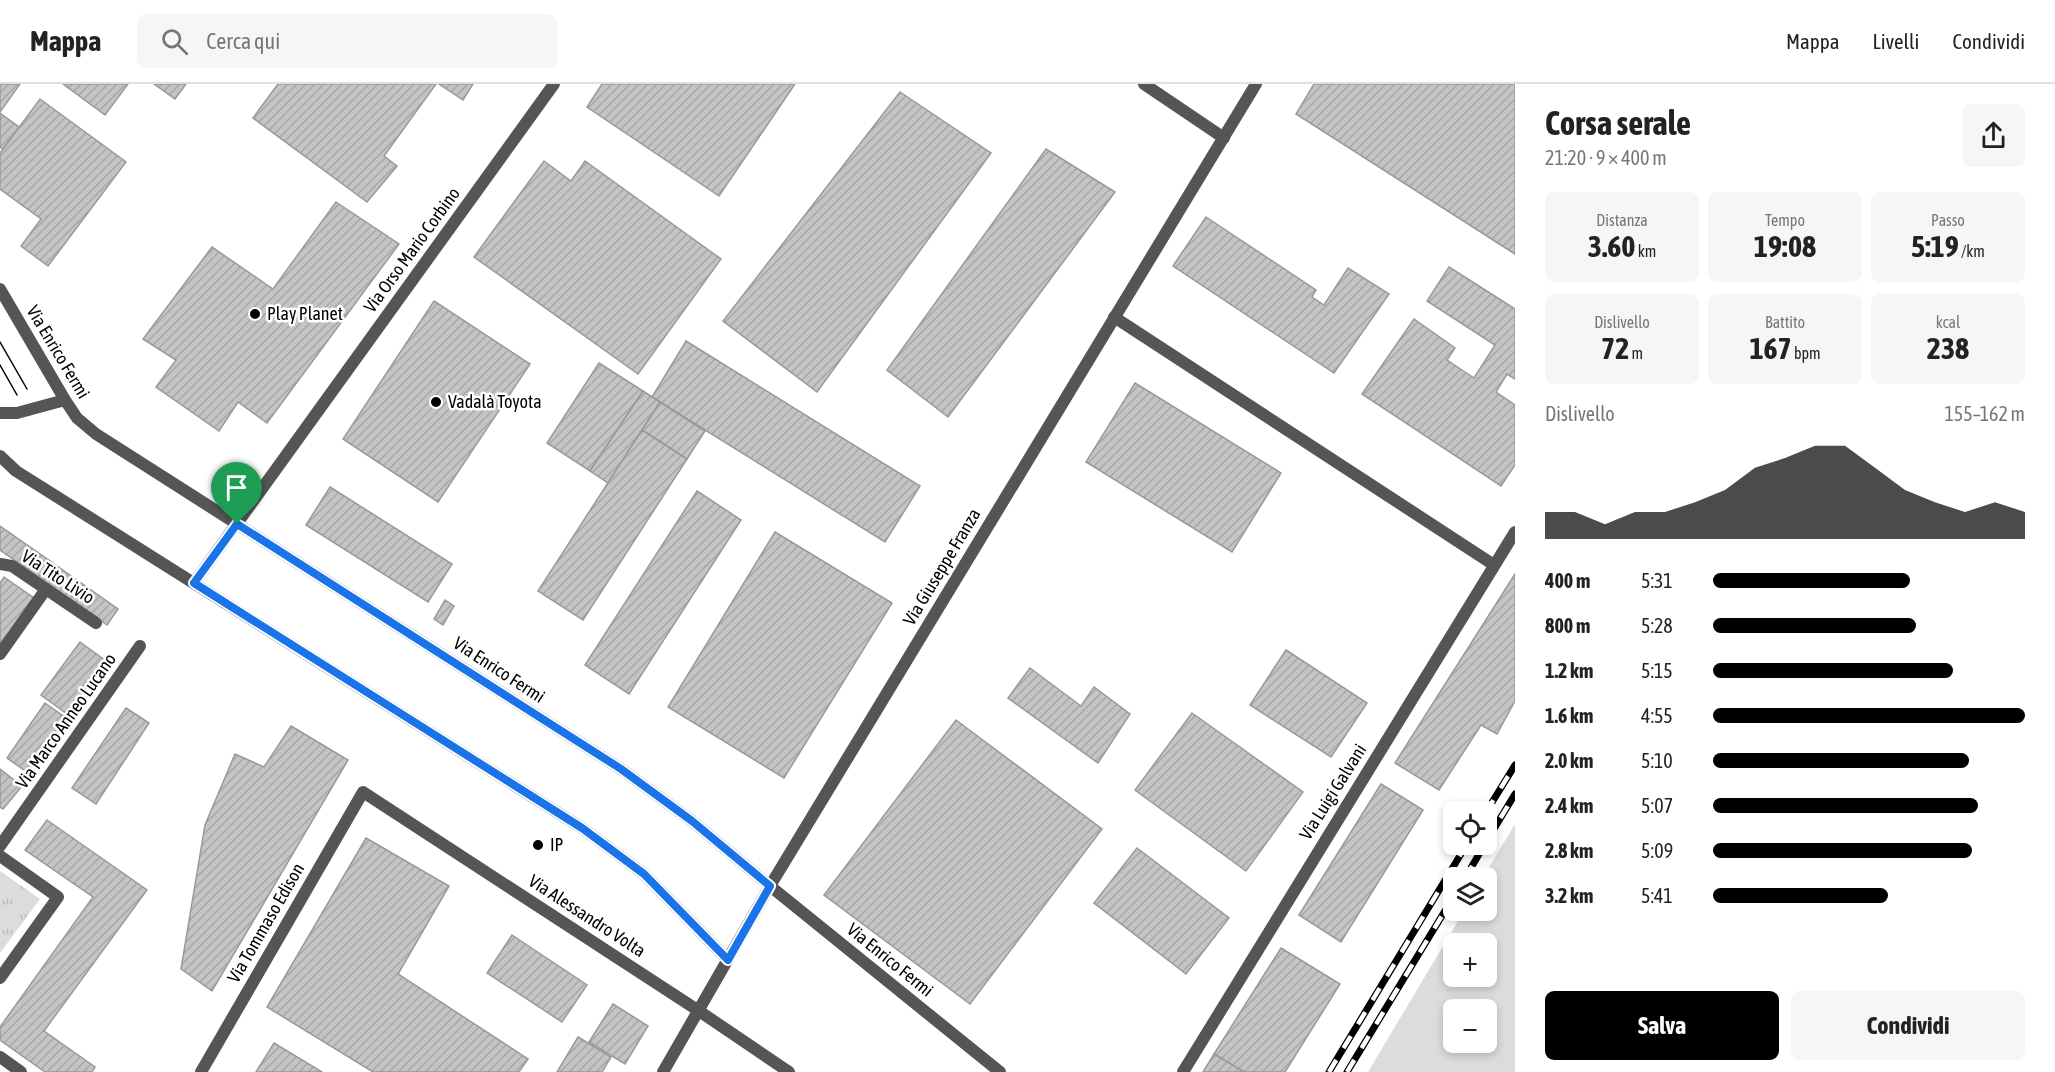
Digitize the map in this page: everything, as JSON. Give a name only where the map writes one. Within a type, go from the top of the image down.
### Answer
[{"type":"street","name":"Via Orso Mario Corbino","points":[[194,583],[554,84]]},
{"type":"street","points":[[1144,84],[1224,138]]},
{"type":"street","name":"Via Giuseppe Franza","points":[[663,1072],[770,886],[1256,84]]},
{"type":"street","name":"Via Enrico Fermi","points":[[0,289],[65,400],[77,418],[96,434],[621,769],[692,821],[1000,1072]]},
{"type":"street","points":[[1114,317],[1494,565]]},
{"type":"street","points":[[0,413],[17,413],[65,400]]},
{"type":"street","points":[[0,456],[16,471],[582,828],[644,874],[728,960]]},
{"type":"street","name":"Via Luigi Galvani","points":[[1183,1072],[1515,532]]},
{"type":"street","name":"Via Tito Livio","points":[[0,564],[12,566],[96,623]]},
{"type":"street","points":[[0,654],[46,589]]},
{"type":"street","name":"Via Marco Anneo Lucano","points":[[0,846],[140,646]]},
{"type":"street","name":"Via Alessandro Volta","points":[[363,792],[789,1072]]},
{"type":"street","name":"Via Tommaso Edison","points":[[201,1072],[363,792]]},
{"type":"street","points":[[0,856],[58,897],[0,978]]},
{"type":"street","points":[[0,1057],[21,1072]]},
{"type":"green space","points":[[1515,824],[1515,1072],[1368,1072],[1443,946],[1443,987],[1497,987],[1497,933],[1451,933],[1458,921],[1497,921],[1497,867],[1489,867]]},
{"type":"green space","points":[[0,871],[40,899],[0,953]]},
{"type":"building","points":[[0,84],[20,84],[0,112]]},
{"type":"building","points":[[63,84],[128,84],[105,115]]},
{"type":"building","points":[[154,84],[186,84],[175,99]]},
{"type":"building","points":[[278,84],[436,84],[384,156],[397,166],[367,202],[253,118]]},
{"type":"building","points":[[439,84],[473,84],[463,100]]},
{"type":"building","points":[[602,84],[795,84],[719,196],[587,107]]},
{"type":"building","points":[[1314,84],[1515,84],[1515,254],[1296,114]]},
{"type":"building","points":[[900,92],[991,153],[817,392],[723,321]]},
{"type":"building","points":[[40,99],[126,162],[48,266],[21,246],[41,219],[0,189],[0,153]]},
{"type":"building","points":[[0,113],[19,127],[3,149],[0,147]]},
{"type":"building","points":[[1046,149],[1115,192],[948,417],[887,370]]},
{"type":"building","points":[[544,161],[571,181],[585,161],[721,259],[638,374],[474,257]]},
{"type":"building","name":"Play Planet","points":[[336,202],[399,244],[267,423],[238,402],[219,431],[156,387],[176,360],[143,339],[212,247],[273,289]]},
{"type":"building","points":[[1206,217],[1316,290],[1312,297],[1324,305],[1348,268],[1389,294],[1334,373],[1173,266]]},
{"type":"building","points":[[1449,267],[1515,309],[1515,379],[1507,374],[1496,392],[1515,405],[1515,465],[1501,486],[1362,394],[1414,319],[1455,348],[1447,360],[1474,378],[1495,345],[1427,301]]},
{"type":"building","name":"Vadalà Toyota","points":[[434,301],[530,364],[438,502],[343,439]]},
{"type":"building","points":[[686,341],[920,486],[885,542],[652,397]]},
{"type":"building","points":[[599,363],[643,391],[590,471],[547,443]]},
{"type":"building","points":[[1135,383],[1281,473],[1232,552],[1086,462]]},
{"type":"building","points":[[643,391],[660,402],[608,483],[590,471]]},
{"type":"building","points":[[660,402],[705,431],[687,459],[642,430]]},
{"type":"building","points":[[642,430],[687,459],[583,620],[538,591]]},
{"type":"building","points":[[330,487],[452,564],[428,602],[306,525]]},
{"type":"building","points":[[697,491],[741,520],[629,694],[585,665]]},
{"type":"building","points":[[0,526],[50,561],[39,577],[0,550]]},
{"type":"building","points":[[775,532],[892,603],[784,778],[668,707]]},
{"type":"building","points":[[50,561],[118,609],[107,625],[39,577]]},
{"type":"building","points":[[1515,574],[1515,701],[1497,734],[1481,725],[1439,790],[1395,763]]},
{"type":"building","points":[[4,577],[34,598],[0,645],[0,583]]},
{"type":"building","points":[[445,600],[454,606],[443,625],[434,619]]},
{"type":"building","points":[[80,642],[106,661],[67,714],[41,695]]},
{"type":"building","points":[[1286,650],[1367,703],[1331,757],[1250,705]]},
{"type":"building","points":[[1030,668],[1081,706],[1094,687],[1130,714],[1098,763],[1008,698]]},
{"type":"building","points":[[45,703],[69,720],[31,775],[7,758]]},
{"type":"building","points":[[126,708],[149,723],[96,804],[72,788]]},
{"type":"building","points":[[1192,713],[1303,792],[1246,871],[1135,790]]},
{"type":"building","points":[[956,720],[1102,829],[970,1004],[824,895]]},
{"type":"building","points":[[291,726],[348,760],[212,991],[181,969],[205,825],[235,754],[264,767]]},
{"type":"building","points":[[0,769],[22,786],[3,809],[0,807]]},
{"type":"building","points":[[1381,784],[1423,810],[1341,942],[1299,915]]},
{"type":"building","points":[[47,820],[147,890],[44,1031],[95,1067],[92,1072],[45,1072],[0,1040],[0,1027],[93,897],[25,850]]},
{"type":"building","points":[[366,838],[449,886],[398,974],[528,1059],[519,1072],[373,1072],[267,1007]]},
{"type":"building","points":[[1137,848],[1229,918],[1186,974],[1094,903]]},
{"type":"building","points":[[512,935],[587,985],[562,1022],[487,973]]},
{"type":"building","points":[[1281,948],[1340,984],[1285,1072],[1244,1072],[1214,1054]]},
{"type":"building","points":[[613,1004],[648,1026],[625,1064],[589,1042]]},
{"type":"building","points":[[578,1037],[611,1057],[602,1072],[557,1072]]},
{"type":"building","points":[[274,1043],[322,1072],[256,1072]]},
{"type":"building","points":[[1214,1054],[1244,1072],[1203,1072]]},
{"type":"tram line","points":[[0,342],[27,389]]},
{"type":"tram line","points":[[0,365],[17,395]]},
{"type":"railway","points":[[1493,801],[1515,765]]},
{"type":"railway","points":[[1497,824],[1515,794]]},
{"type":"railway","points":[[1329,1072],[1460,855]]},
{"type":"railway","points":[[1471,867],[1479,855]]},
{"type":"railway","points":[[1347,1072],[1443,914]]},
{"type":"place","name":"Play Planet","points":[[255,314]]},
{"type":"place","name":"Vadalà Toyota","points":[[436,402]]},
{"type":"place","name":"IP","points":[[538,845]]},
{"type":"route","points":[[237,524],[621,769],[692,821],[770,886],[728,960],[664,893],[619,854],[582,828],[194,583],[237,524]]}]
